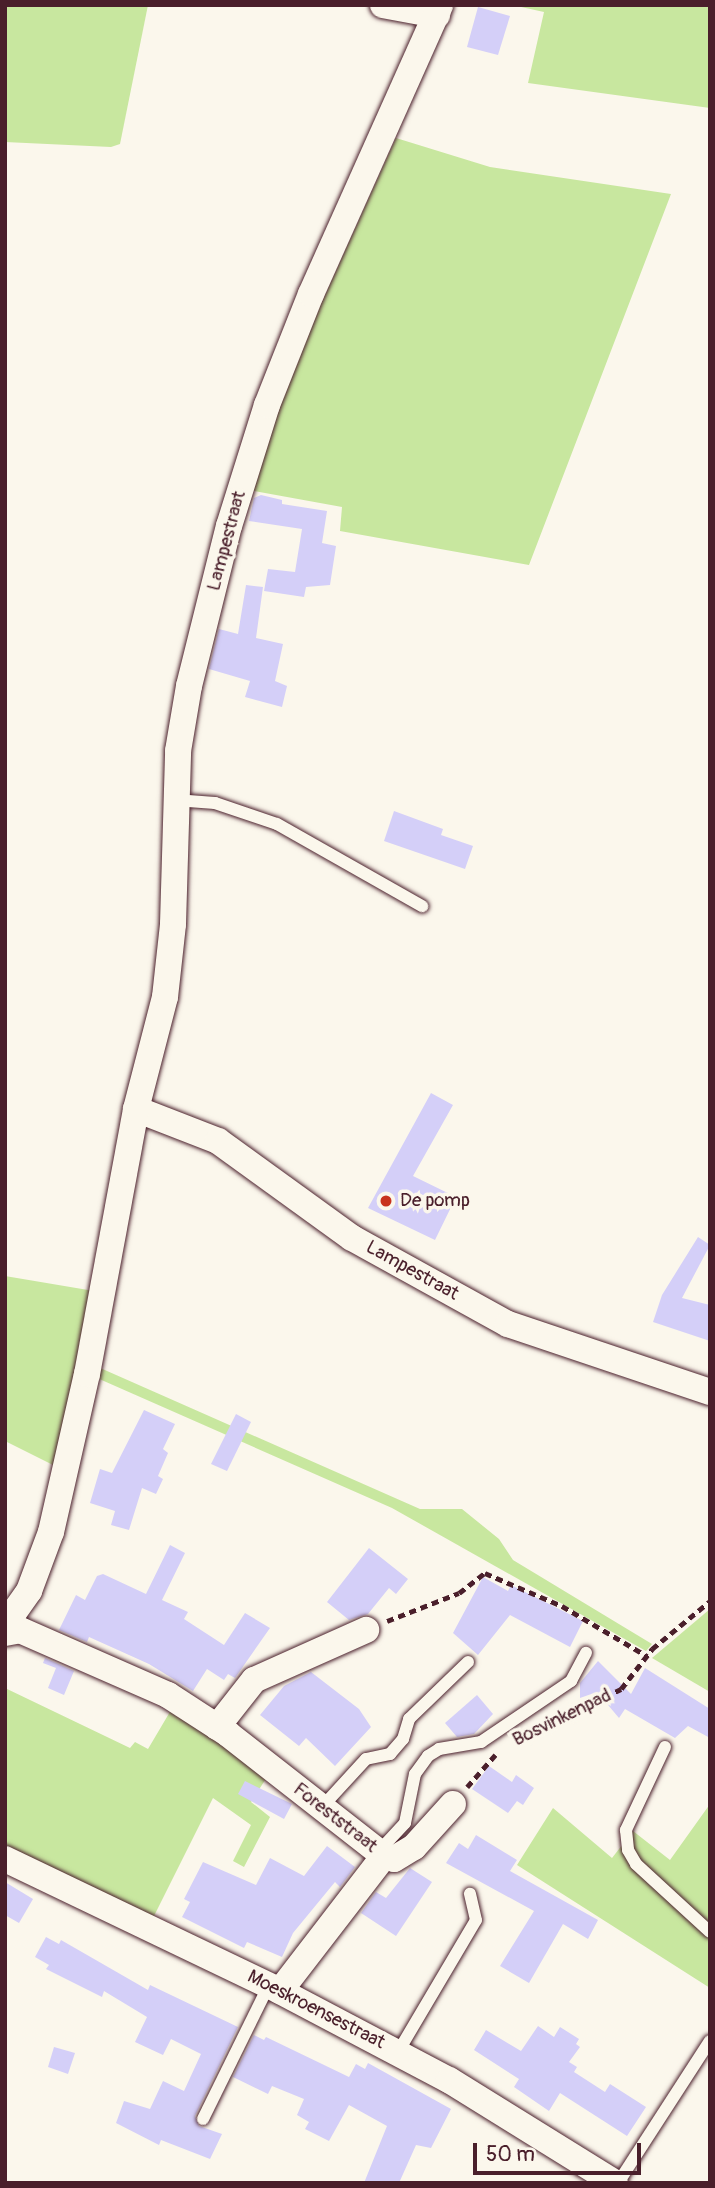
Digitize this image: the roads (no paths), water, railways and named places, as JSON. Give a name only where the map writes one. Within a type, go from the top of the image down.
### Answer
[{"type":"street","points":[[383,5],[439,10]]},
{"type":"street","name":"Lampestraat","points":[[5,1625],[29,1591],[51,1532],[87,1374],[136,1109],[171,962],[175,800],[189,686],[229,526],[267,405],[311,294],[439,10]]},
{"type":"street","name":"Lampestraat","points":[[136,1109],[218,1141],[352,1238],[508,1324],[710,1392]]},
{"type":"street","name":"Foreststraat","points":[[5,1633],[20,1630],[168,1695],[217,1727],[382,1854],[274,1988]]},
{"type":"street","points":[[217,1727],[254,1680],[366,1630]]},
{"type":"street","points":[[382,1854],[394,1859],[414,1847],[453,1804]]},
{"type":"street","name":"Moeskroensestraat","points":[[5,1859],[274,1988],[398,2052],[616,2183]]},
{"type":"lane","points":[[175,800],[215,803],[277,824],[422,906]]},
{"type":"lane","points":[[382,1854],[405,1823],[415,1774],[428,1756],[439,1749],[481,1742],[571,1681],[586,1653]]},
{"type":"lane","points":[[322,1807],[366,1759],[390,1754],[403,1739],[409,1719],[468,1662]]},
{"type":"lane","points":[[665,1747],[626,1830],[628,1850],[636,1864],[710,1932]]},
{"type":"lane","points":[[398,2052],[476,1920],[470,1894]]},
{"type":"lane","points":[[203,2119],[274,1988]]},
{"type":"lane","points":[[616,2183],[710,2041]]},
{"type":"place","name":"De pomp","points":[[386,1201]]}]
